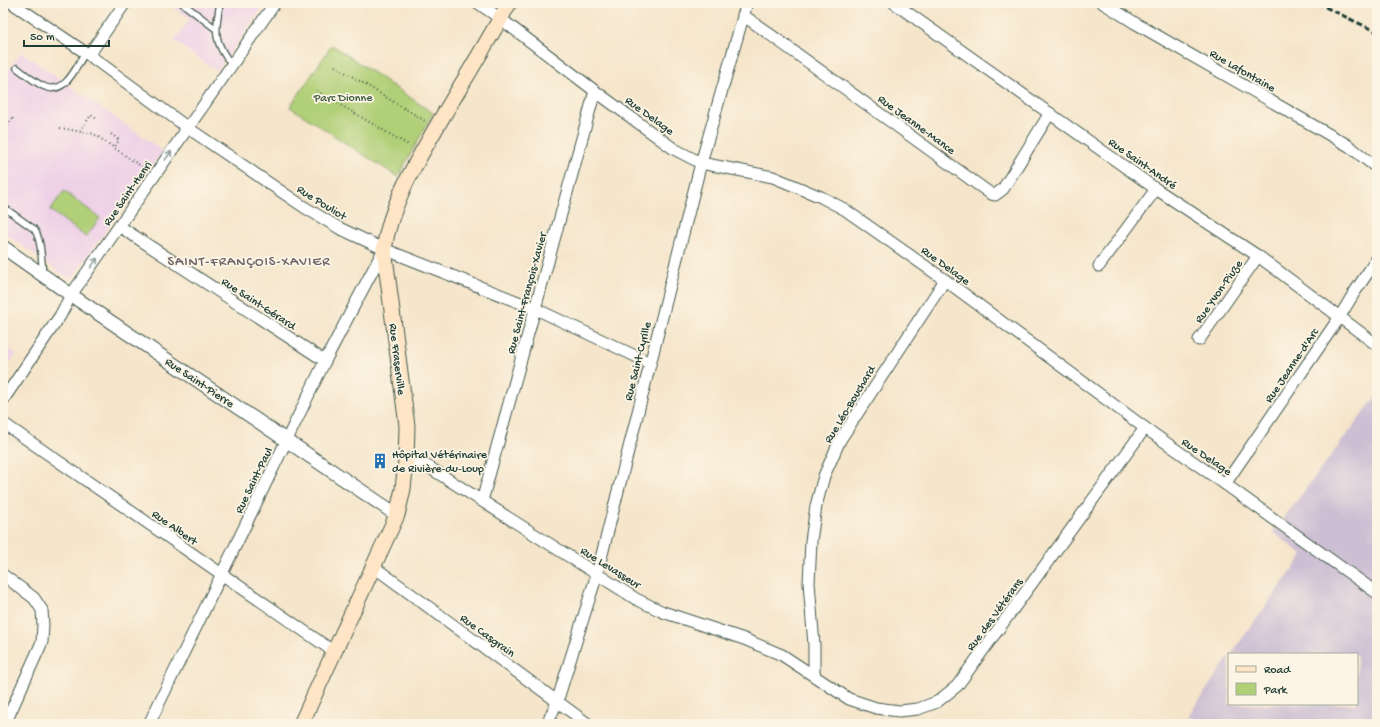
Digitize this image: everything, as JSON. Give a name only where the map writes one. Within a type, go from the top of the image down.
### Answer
[{"type":"main road","name":"Rue Fraserville","points":[[300,724],[397,515],[403,489],[407,426],[384,249],[390,222],[404,186],[436,127],[501,19],[509,3]]},
{"type":"street","name":"Rue Pouliot","points":[[12,3],[87,54],[188,128],[304,208],[339,228],[384,249],[536,309],[650,363]]},
{"type":"street","points":[[87,54],[125,3]]},
{"type":"street","name":"Rue Saint-Henri","points":[[3,400],[60,316],[71,295],[275,3]]},
{"type":"street","name":"Rue Delage","points":[[478,3],[674,149],[701,163],[773,177],[821,197],[844,209],[945,280],[1144,428],[1377,593]]},
{"type":"street","name":"Rue Saint-Cyrille","points":[[547,724],[558,702],[597,574],[701,163],[747,3]]},
{"type":"street","name":"Rue Saint-André","points":[[894,3],[1156,189],[1258,256],[1377,345]]},
{"type":"street","name":"Rue Lafontaine","points":[[1103,3],[1135,23],[1349,146],[1374,163]]},
{"type":"street","name":"Rue Jeanne-Mance","points":[[743,14],[990,194],[995,195],[1003,189],[1050,113]]},
{"type":"street","name":"Rue Saint-François-Xavier","points":[[482,501],[595,91]]},
{"type":"street","points":[[1099,266],[1156,189]]},
{"type":"street","name":"Rue Saint-Gérard","points":[[119,226],[325,361]]},
{"type":"street","name":"Rue Saint-Pierre","points":[[3,247],[71,295],[397,515]]},
{"type":"street","name":"Rue Saint-Paul","points":[[149,724],[325,361],[384,249]]},
{"type":"street","name":"Rue Yvon-Piuze","points":[[1199,340],[1258,256]]},
{"type":"street","name":"Rue Jeanne-d'Arc","points":[[1225,484],[1377,260]]},
{"type":"street","name":"Rue Léo-Bouchard","points":[[814,675],[814,645],[809,583],[811,541],[816,506],[824,476],[840,440],[945,280]]},
{"type":"street","name":"Rue Albert","points":[[3,423],[333,651]]},
{"type":"street","name":"Rue des Vétérans","points":[[814,675],[849,699],[876,708],[899,711],[918,709],[937,702],[957,686],[1144,428]]},
{"type":"street","name":"Rue Levasseur","points":[[406,460],[427,466],[636,599],[663,612],[744,639],[782,655],[814,675]]},
{"type":"street","name":"Rue Casgrain","points":[[374,567],[588,724]]},
{"type":"street","points":[[3,575],[34,598],[42,610],[43,625],[42,642],[5,724]]},
{"type":"lane","points":[[182,3],[216,29]]},
{"type":"lane","points":[[220,3],[216,29],[220,49],[232,65]]},
{"type":"lane","points":[[17,68],[42,86],[51,89],[62,86],[87,54]]},
{"type":"lane","points":[[3,207],[36,232],[43,275]]},
{"type":"path","points":[[335,66],[436,127]]},
{"type":"path","points":[[317,91],[422,153]]},
{"type":"path","points":[[80,131],[91,115],[97,119]]},
{"type":"path","points":[[3,132],[13,118]]},
{"type":"path","points":[[60,128],[94,134],[154,176]]},
{"type":"path","points":[[111,134],[119,140],[114,148]]},
{"type":"shaded area","points":[[167,3],[266,3],[217,71],[174,41],[190,19]]},
{"type":"shaded area","points":[[21,52],[163,151],[72,278],[65,276],[3,232],[3,79]]},
{"type":"shaded area","points":[[3,345],[16,354],[3,373]]},
{"type":"shaded area","points":[[1377,395],[1377,724],[1199,724],[1188,716],[1228,658],[1228,705],[1358,705],[1358,653],[1232,653],[1303,555],[1273,532]]},
{"type":"green space","name":"Parc Dionne","points":[[332,45],[433,113],[398,177],[290,107]]},
{"type":"green space","points":[[64,191],[100,218],[86,237],[50,210]]},
{"type":"railway","points":[[1317,3],[1377,32]]},
{"type":"place","name":"Hôpital Vétérinaire de Rivière-du-Loup","points":[[380,461]]},
{"type":"district","name":"SAINT-FRANÇOIS-XAVIER","points":[[249,260]]}]
